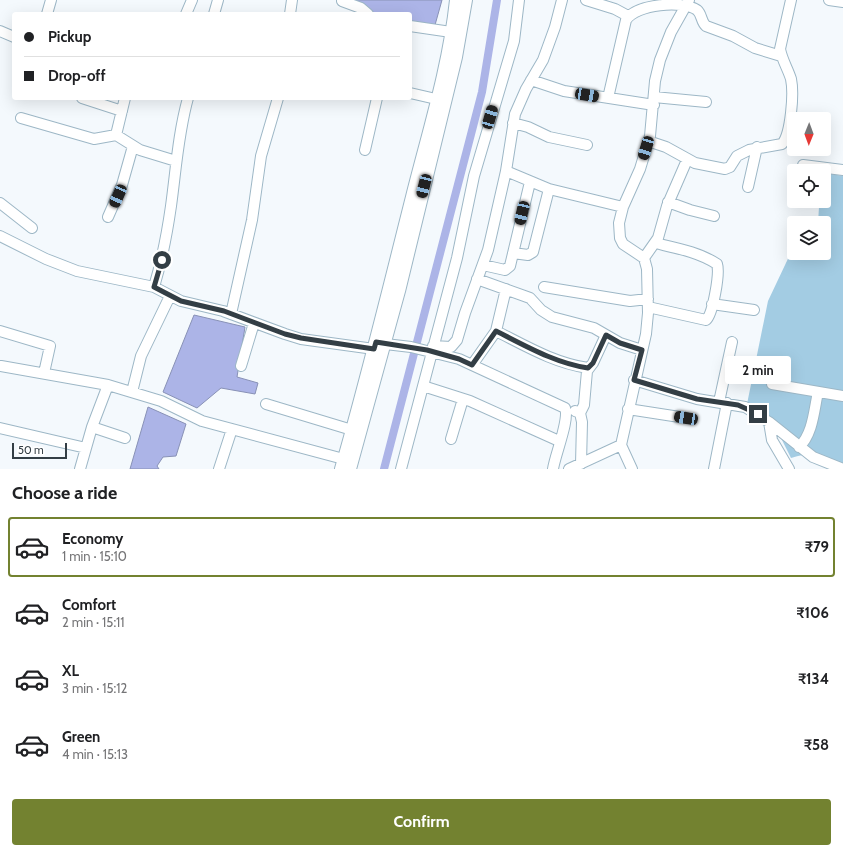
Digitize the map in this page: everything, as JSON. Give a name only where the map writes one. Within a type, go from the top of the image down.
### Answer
[{"type":"main road","points":[[347,464],[352,430],[378,345],[436,99],[451,32],[456,0]]},
{"type":"main road","points":[[347,464],[453,70],[466,0]]},
{"type":"street","points":[[48,12],[52,0]]},
{"type":"street","points":[[187,12],[192,0]]},
{"type":"street","points":[[215,12],[218,0]]},
{"type":"street","points":[[290,12],[292,0]]},
{"type":"street","points":[[401,469],[423,386],[431,349],[456,258],[474,176],[514,41],[519,0]]},
{"type":"street","points":[[0,236],[46,259],[76,271],[154,287],[170,296],[231,314],[301,338],[431,349],[454,346],[483,265],[506,171],[513,123],[518,105],[543,60],[562,0]]},
{"type":"street","points":[[586,0],[615,9],[628,16]]},
{"type":"street","points":[[648,141],[666,148],[687,160],[702,166],[725,169],[730,166],[738,156],[757,147],[778,146],[785,140],[788,134],[792,83],[781,56],[781,41],[791,0]]},
{"type":"street","points":[[829,0],[843,2]]},
{"type":"street","points":[[342,1],[361,8],[366,12]]},
{"type":"street","points":[[608,98],[626,20],[634,11],[646,4],[687,3],[699,12],[706,26],[733,36],[755,48],[781,56]]},
{"type":"street","points":[[632,469],[621,445],[634,380],[646,334],[648,269],[644,258],[623,244],[620,238],[619,223],[640,169],[648,141],[656,75],[660,60],[671,32],[687,3]]},
{"type":"street","points":[[412,26],[451,32]]},
{"type":"street","points":[[0,31],[12,36]]},
{"type":"street","points":[[531,80],[564,91],[608,98],[706,102]]},
{"type":"street","points":[[412,93],[436,99]]},
{"type":"street","points":[[88,100],[122,111]]},
{"type":"street","points":[[116,135],[125,100]]},
{"type":"street","points":[[154,287],[163,253],[179,134],[188,100]]},
{"type":"street","points":[[231,314],[250,228],[261,156],[277,100]]},
{"type":"street","points":[[366,150],[377,100]]},
{"type":"street","points":[[21,118],[94,139],[116,135],[133,146],[176,161]]},
{"type":"street","points":[[513,123],[528,127],[548,137],[587,145]]},
{"type":"street","points":[[108,217],[122,185],[133,146]]},
{"type":"street","points":[[748,187],[757,147]]},
{"type":"street","points":[[644,258],[655,243],[668,202],[687,160]]},
{"type":"street","points":[[831,168],[843,170]]},
{"type":"street","points":[[506,171],[549,189],[624,208]]},
{"type":"street","points":[[483,265],[505,270],[510,266],[530,182]]},
{"type":"street","points":[[513,253],[528,255],[534,252],[549,189]]},
{"type":"street","points":[[668,202],[690,210],[714,216]]},
{"type":"street","points":[[0,203],[32,228]]},
{"type":"street","points":[[544,287],[648,303],[706,320],[710,315],[718,273],[717,264],[693,253],[655,243]]},
{"type":"street","points":[[478,279],[530,298],[540,310],[552,317],[585,325],[620,343],[642,350]]},
{"type":"street","points":[[472,365],[496,331],[506,289]]},
{"type":"street","points":[[132,392],[141,356],[170,296]]},
{"type":"street","points":[[712,304],[754,310]]},
{"type":"street","points":[[241,366],[254,323]]},
{"type":"street","points":[[0,331],[50,346],[44,373]]},
{"type":"street","points":[[496,331],[554,360],[568,365],[588,368]]},
{"type":"street","points":[[581,464],[582,422],[580,413],[584,405],[588,368],[593,363],[606,335]]},
{"type":"street","points":[[714,469],[732,342]]},
{"type":"street","points":[[431,349],[459,359],[565,408],[580,413]]},
{"type":"street","points":[[1,366],[108,385],[160,401],[202,421],[347,464]]},
{"type":"street","points":[[634,380],[690,397],[745,407],[769,422],[799,447],[822,462],[843,469]]},
{"type":"street","points":[[772,384],[843,396]]},
{"type":"street","points":[[80,469],[92,427],[108,385]]},
{"type":"street","points":[[423,386],[463,399],[560,441]]},
{"type":"street","points":[[799,447],[804,442],[809,431],[818,392]]},
{"type":"street","points":[[451,439],[463,399]]},
{"type":"street","points":[[266,404],[352,430]]},
{"type":"street","points":[[553,469],[565,423],[565,408]]},
{"type":"street","points":[[628,409],[686,418]]},
{"type":"street","points":[[769,422],[772,440],[788,469]]},
{"type":"street","points":[[92,427],[125,438]]},
{"type":"street","points":[[0,428],[86,448]]},
{"type":"street","points":[[219,469],[232,429]]},
{"type":"street","points":[[569,469],[621,445]]},
{"type":"shaded area","points":[[350,0],[442,0],[435,25],[412,21],[412,12],[371,12]]},
{"type":"shaded area","points":[[831,174],[843,176],[843,467],[825,456],[806,454],[791,458],[771,418],[747,404],[768,301],[787,260],[831,260],[831,216],[818,216],[819,208],[831,208]]},
{"type":"shaded area","points":[[194,315],[245,327],[237,377],[258,383],[255,394],[221,388],[197,408],[163,392]]},
{"type":"shaded area","points":[[148,407],[186,424],[176,456],[163,457],[157,466],[159,469],[130,469]]},
{"type":"waterway","points":[[384,469],[482,92],[497,0]]},
{"type":"route","points":[[162,260],[154,287],[181,301],[224,311],[285,334],[362,348],[374,349],[376,342],[411,347],[432,351],[459,359],[472,365],[496,331],[554,360],[568,365],[588,368],[593,363],[606,335],[620,343],[642,350],[634,380],[697,399],[738,405],[758,414]]}]
